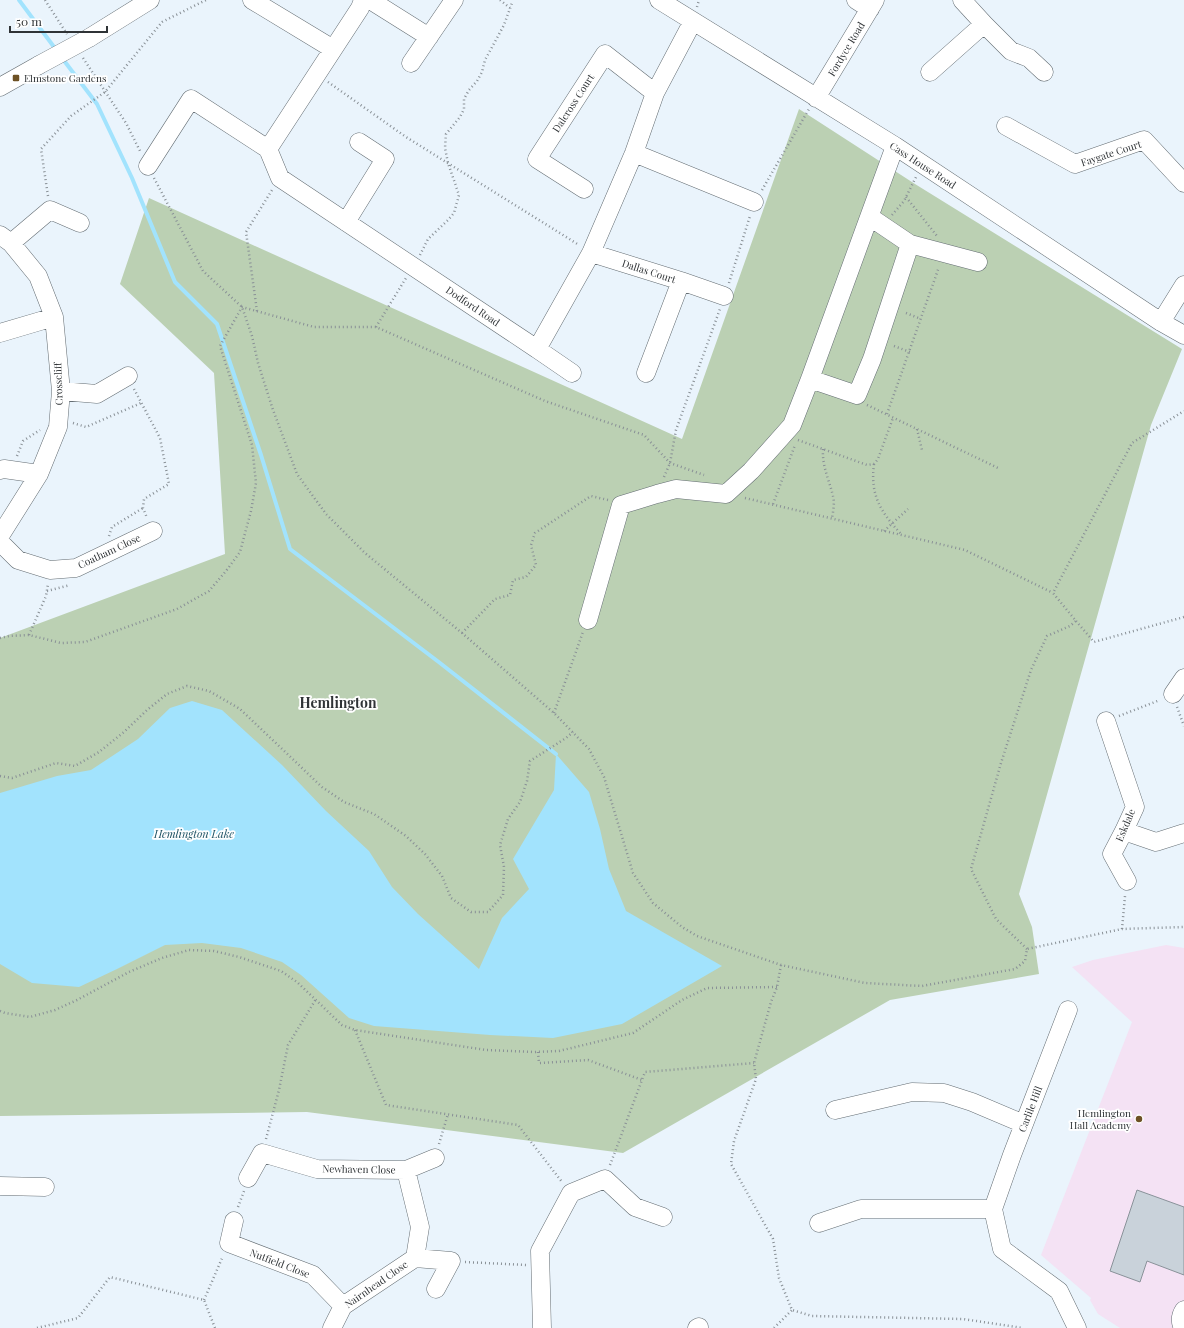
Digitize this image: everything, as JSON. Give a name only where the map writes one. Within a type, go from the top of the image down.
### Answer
[{"type":"street","points":[[0,87],[80,43],[150,0]]},
{"type":"street","points":[[252,0],[333,49]]},
{"type":"street","points":[[268,149],[360,8],[363,0]]},
{"type":"street","points":[[370,0],[429,37]]},
{"type":"street","points":[[411,64],[454,0]]},
{"type":"street","name":"Cass House Road","points":[[659,0],[895,146],[1161,322],[1184,335]]},
{"type":"street","points":[[962,0],[1011,51],[1029,58],[1044,72]]},
{"type":"street","name":"Fordyce Road","points":[[816,98],[867,3]]},
{"type":"street","points":[[537,349],[591,252],[634,152],[655,92],[693,21]]},
{"type":"street","points":[[930,72],[984,24]]},
{"type":"street","name":"Dalcross Court","points":[[584,189],[537,158],[605,54],[655,92]]},
{"type":"street","points":[[148,166],[192,98],[268,149],[280,178]]},
{"type":"street","name":"Faygate Court","points":[[1006,126],[1075,164],[1144,140],[1184,184]]},
{"type":"street","points":[[346,222],[385,160],[359,142]]},
{"type":"street","points":[[588,620],[621,504],[676,489],[726,494],[751,471],[792,425],[895,146]]},
{"type":"street","points":[[634,152],[754,202]]},
{"type":"street","name":"Dodford Road","points":[[280,178],[414,266],[572,373]]},
{"type":"street","points":[[5,239],[50,210],[80,223]]},
{"type":"street","points":[[870,217],[910,244],[978,262]]},
{"type":"street","name":"Crosscliff","points":[[0,536],[39,474],[58,427],[61,391],[54,317],[38,276],[5,239]]},
{"type":"street","points":[[810,379],[857,395],[874,353],[910,244]]},
{"type":"street","name":"Dallas Court","points":[[591,252],[681,282],[646,373]]},
{"type":"street","points":[[681,282],[724,296]]},
{"type":"street","points":[[1161,322],[1184,285]]},
{"type":"street","points":[[0,333],[54,317]]},
{"type":"street","points":[[61,391],[97,394],[128,376]]},
{"type":"street","points":[[0,470],[4,469],[39,474]]},
{"type":"street","name":"Coatham Close","points":[[0,542],[18,560],[50,570],[76,568],[153,531]]},
{"type":"street","points":[[1173,694],[1184,678]]},
{"type":"street","name":"Eskdale","points":[[1106,722],[1135,807],[1112,854],[1126,881]]},
{"type":"street","points":[[1124,831],[1156,842],[1184,833]]},
{"type":"street","name":"Carlile Hill","points":[[993,1209],[1068,1010]]},
{"type":"street","points":[[835,1110],[912,1092],[944,1093],[972,1102],[1024,1124]]},
{"type":"street","points":[[248,1178],[262,1153]]},
{"type":"street","name":"Newhaven Close","points":[[262,1153],[317,1169],[406,1170],[435,1158]]},
{"type":"street","name":"Nairnhead Close","points":[[332,1328],[343,1306],[415,1258],[420,1228],[406,1170]]},
{"type":"street","points":[[542,1328],[540,1251],[571,1193],[605,1179],[635,1207],[663,1217]]},
{"type":"street","points":[[0,1186],[45,1187]]},
{"type":"street","points":[[819,1223],[861,1209],[993,1209],[1002,1249],[1059,1291],[1077,1328]]},
{"type":"street","points":[[229,1243],[234,1221]]},
{"type":"street","name":"Nutfield Close","points":[[229,1243],[313,1275],[343,1306]]},
{"type":"street","points":[[415,1258],[451,1261],[436,1289]]},
{"type":"street","points":[[1183,1328],[1181,1315],[1184,1310]]},
{"type":"path","points":[[46,0],[80,43],[105,92],[126,124],[203,271],[242,308],[252,336],[258,363],[273,410],[297,474],[326,514],[365,553],[462,633],[554,713],[589,749],[604,777],[633,873],[653,903],[682,927],[697,936],[781,965],[865,983],[922,986],[1015,969],[1025,961],[1027,949]]},
{"type":"path","points":[[50,210],[40,149],[71,116],[105,92],[162,22],[206,0]]},
{"type":"path","points":[[500,0],[510,8]]},
{"type":"path","points":[[376,327],[414,266],[428,239],[454,213],[459,195],[448,163],[445,148],[446,134],[460,117],[464,109],[464,99],[482,72],[485,60],[504,25],[512,3]]},
{"type":"path","points":[[316,74],[406,137],[591,252]]},
{"type":"path","points":[[886,228],[892,215],[904,201],[922,164]]},
{"type":"path","points":[[257,311],[246,232],[280,178]]},
{"type":"path","points":[[887,414],[944,253],[943,246],[938,236],[906,197]]},
{"type":"path","points":[[242,308],[314,327],[376,327],[544,401],[644,436],[670,462],[710,478]]},
{"type":"path","points":[[0,638],[29,635],[61,643],[85,642],[177,609],[209,591],[240,552],[251,511],[256,475],[252,445],[220,346],[242,308]]},
{"type":"path","points":[[906,313],[921,320]]},
{"type":"path","points":[[894,346],[910,352]]},
{"type":"path","points":[[128,376],[160,438],[169,484],[144,499],[143,508],[153,531]]},
{"type":"path","points":[[857,395],[861,402],[998,468]]},
{"type":"path","points":[[1053,593],[1132,443],[1184,411]]},
{"type":"path","points":[[893,418],[878,459],[874,464],[872,476],[873,490],[882,512],[902,535]]},
{"type":"path","points":[[917,429],[922,450]]},
{"type":"path","points":[[784,434],[866,465],[874,464]]},
{"type":"path","points":[[823,449],[822,459],[825,473],[834,497],[832,518]]},
{"type":"path","points":[[726,494],[965,550],[1053,593],[1094,642],[1184,617]]},
{"type":"path","points":[[462,633],[494,598],[510,595],[513,580],[526,577],[536,565],[531,545],[535,533],[591,496],[600,497],[621,504]]},
{"type":"path","points":[[884,531],[908,509]]},
{"type":"path","points":[[29,635],[46,596],[50,570]]},
{"type":"path","points":[[554,713],[588,620]]},
{"type":"path","points":[[1027,949],[996,919],[971,869],[1001,763],[1031,670],[1047,636],[1070,626],[1076,621]]},
{"type":"path","points":[[0,776],[12,778],[56,763],[75,766],[99,752],[124,732],[166,694],[187,686],[209,691],[240,709],[322,787],[344,802],[374,814],[406,836],[425,854],[442,876],[451,898],[471,912],[488,912],[503,895],[504,867],[500,845],[508,819],[520,802],[527,781],[530,761],[573,732]]},
{"type":"path","points":[[1106,722],[1173,694],[1184,726]]},
{"type":"path","points":[[1122,929],[1126,881]]},
{"type":"path","points":[[1027,949],[1122,929],[1184,927]]},
{"type":"path","points":[[0,1011],[30,1016],[56,1010],[129,972],[162,958],[189,950],[214,951],[240,957],[281,971],[297,982],[342,1024],[355,1030],[486,1050],[538,1052],[559,1051],[633,1033],[682,1000],[707,988],[777,987]]},
{"type":"path","points":[[262,1153],[279,1090],[288,1045],[316,999]]},
{"type":"path","points":[[355,1030],[386,1105],[518,1124],[571,1193]]},
{"type":"path","points":[[538,1052],[539,1063],[588,1060],[642,1080]]},
{"type":"path","points":[[605,1179],[645,1072],[754,1063]]},
{"type":"path","points":[[435,1158],[448,1114]]},
{"type":"path","points":[[234,1221],[248,1178]]},
{"type":"path","points":[[214,1328],[204,1300],[229,1243]]},
{"type":"path","points":[[451,1261],[540,1266]]},
{"type":"path","points":[[38,1328],[78,1318],[110,1277],[204,1300]]},
{"type":"path","points":[[774,1328],[792,1310]]},
{"type":"shaded area","name":"Hemlington Hall Academy","points":[[1166,945],[1184,948],[1184,1328],[1120,1328],[1098,1314],[1090,1300],[1091,1298],[1041,1255],[1132,1022],[1072,967],[1093,960]]},
{"type":"green space","points":[[799,109],[915,184],[1182,349],[1151,425],[1019,894],[1032,927],[1039,974],[890,1000],[623,1153],[307,1112],[0,1116],[0,638],[225,554],[214,373],[120,284],[149,198],[682,439]]},
{"type":"water","name":"Hemlington Lake","points":[[192,701],[222,710],[282,765],[326,811],[369,851],[392,887],[418,914],[479,969],[502,918],[529,889],[513,859],[554,790],[556,754],[589,792],[600,829],[609,869],[626,911],[722,966],[622,1024],[553,1038],[490,1035],[374,1026],[349,1018],[301,975],[282,962],[241,948],[202,943],[165,945],[79,987],[32,983],[0,964],[0,793],[57,776],[91,770],[138,739],[170,708]]},
{"type":"building","points":[[1137,1190],[1184,1207],[1184,1275],[1147,1261],[1140,1282],[1110,1271]]},
{"type":"waterway","points":[[19,0],[57,51]]},
{"type":"waterway","points":[[62,58],[97,104],[132,178],[175,282],[217,324],[261,455],[290,549],[440,663],[556,754]]},
{"type":"place","name":"Elmstone Gardens","points":[[16,78]]},
{"type":"place","name":"Hemlington Hall Academy","points":[[1139,1119]]},
{"type":"district","name":"Hemlington","points":[[338,702]]}]
